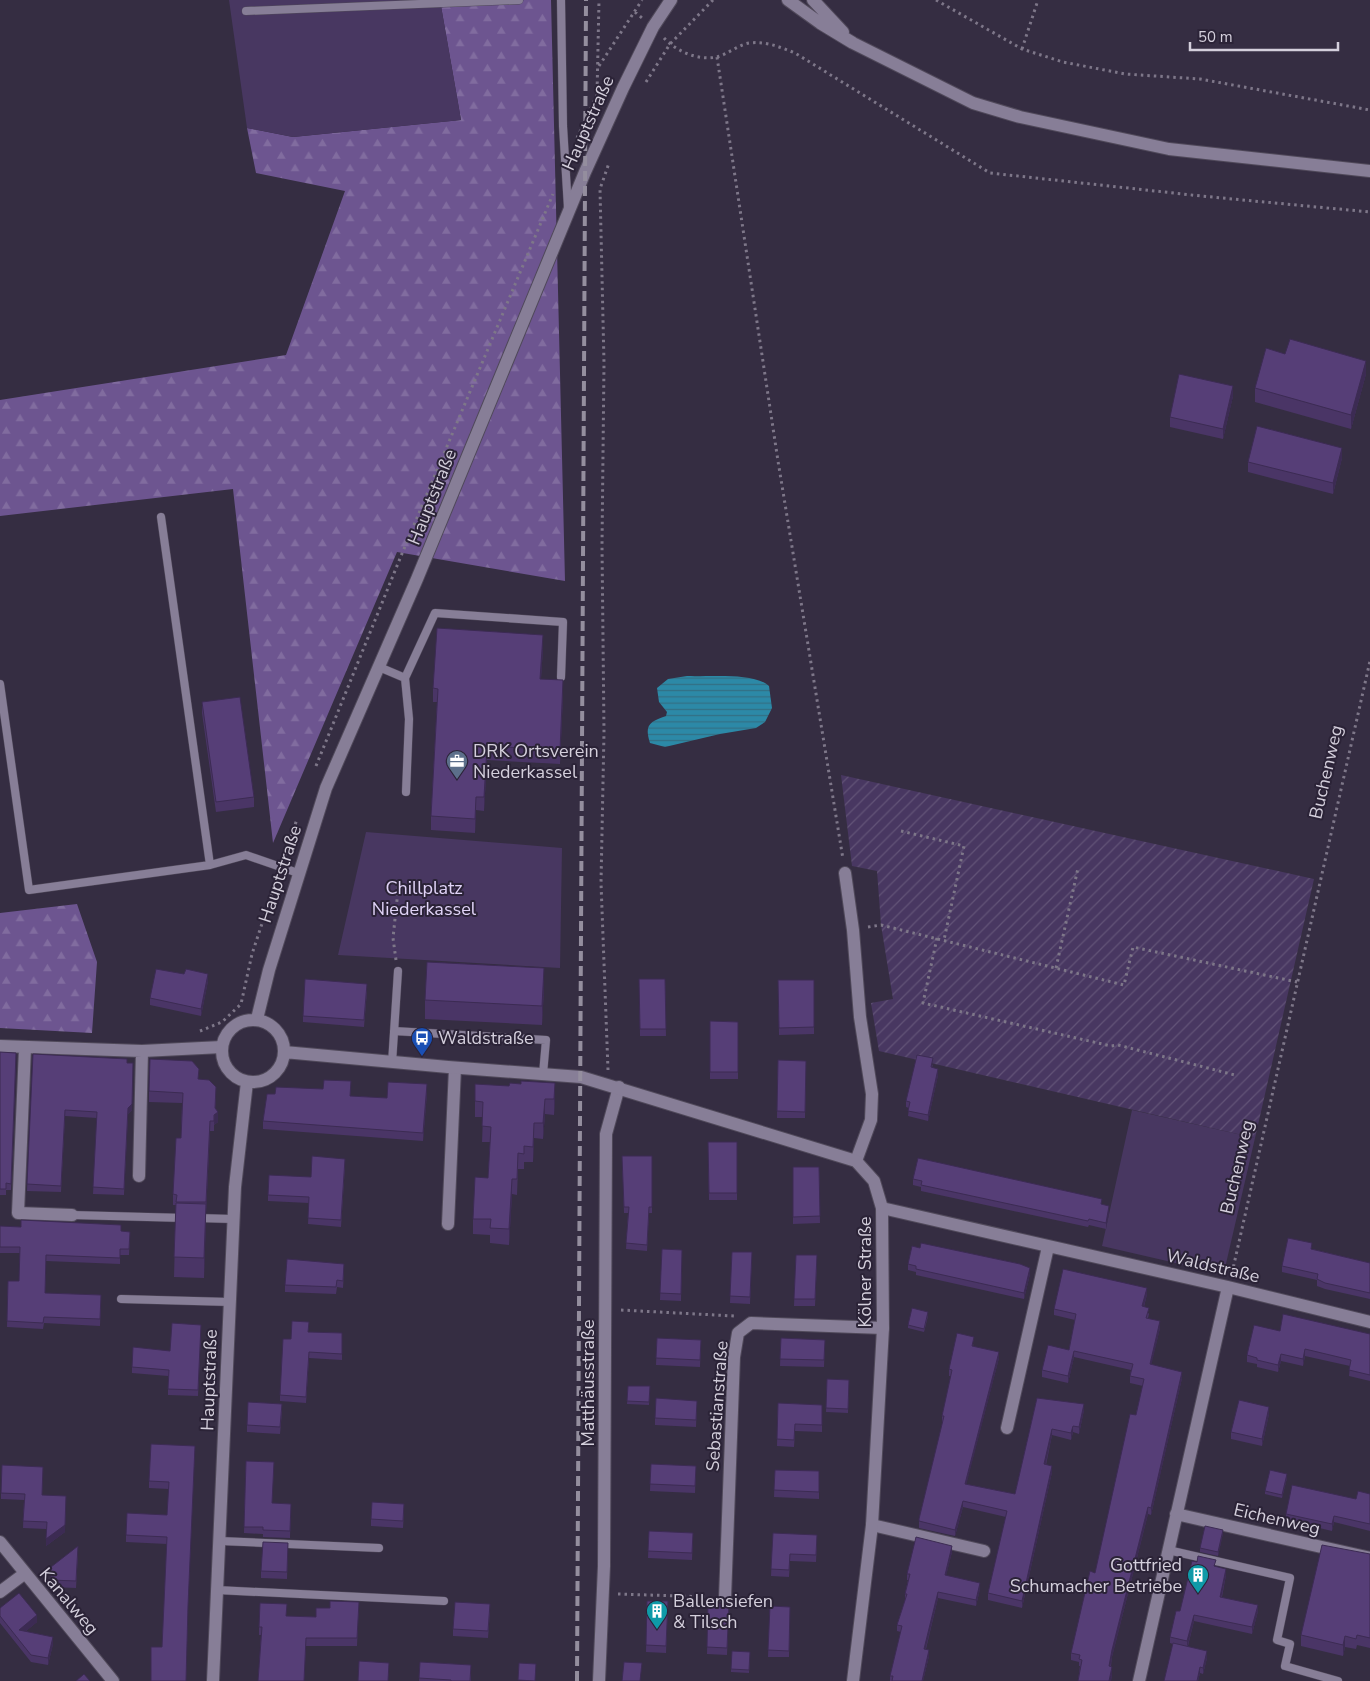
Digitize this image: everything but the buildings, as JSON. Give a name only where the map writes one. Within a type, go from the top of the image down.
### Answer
[{"type":"street","name":"Hauptstraße","points":[[257,1020],[268,970],[326,788],[379,667],[568,212],[622,88],[653,27],[670,0]]},
{"type":"street","points":[[788,0],[820,23],[853,43],[973,103],[1020,117],[1169,149],[1370,172]]},
{"type":"street","points":[[813,0],[853,43]]},
{"type":"street","points":[[284,1052],[392,1063],[581,1076],[856,1161],[871,1120],[872,1094],[860,1017],[846,873]]},
{"type":"street","points":[[245,1020],[257,1020],[268,1023],[277,1030],[283,1040],[284,1052],[277,1072],[263,1080],[247,1082],[236,1078],[228,1069],[222,1059],[222,1047],[226,1035],[234,1026],[245,1020]]},
{"type":"street","points":[[0,1046],[142,1051],[222,1047]]},
{"type":"street","points":[[25,1048],[18,1213],[72,1215]]},
{"type":"street","points":[[139,1176],[142,1051]]},
{"type":"street","points":[[448,1224],[455,1068]]},
{"type":"street","name":"Hauptstraße","points":[[213,1681],[233,1219],[247,1082]]},
{"type":"street","name":"Matthäusstraße","points":[[600,1681],[606,1377],[606,1134],[614,1085]]},
{"type":"street","name":"Kölner Straße","points":[[853,1681],[872,1525],[882,1328],[882,1208],[874,1181],[856,1161]]},
{"type":"street","name":"Waldstraße","points":[[882,1208],[1228,1287],[1370,1322]]},
{"type":"street","points":[[1007,1428],[1048,1247]]},
{"type":"street","points":[[1139,1681],[1228,1287]]},
{"type":"street","points":[[751,1323],[882,1328]]},
{"type":"street","name":"Sebastianstraße","points":[[725,1598],[734,1357],[738,1333],[751,1323]]},
{"type":"street","name":"Eichenweg","points":[[1176,1514],[1370,1558]]},
{"type":"street","points":[[872,1525],[984,1551]]},
{"type":"street","name":"Kanalweg","points":[[0,1542],[24,1574],[113,1681]]},
{"type":"street","points":[[0,1592],[24,1574]]},
{"type":"lane","points":[[246,10],[519,0]]},
{"type":"lane","points":[[561,0],[564,167],[568,212]]},
{"type":"lane","points":[[161,517],[210,864]]},
{"type":"lane","points":[[406,792],[409,719],[405,678],[435,613],[563,622],[561,677]]},
{"type":"lane","points":[[379,667],[405,678]]},
{"type":"lane","points":[[0,684],[29,890],[210,864],[246,856],[298,873]]},
{"type":"lane","points":[[392,1063],[398,971]]},
{"type":"lane","points":[[394,1031],[546,1040],[543,1074]]},
{"type":"lane","points":[[72,1215],[233,1219]]},
{"type":"lane","points":[[121,1298],[230,1302]]},
{"type":"lane","points":[[220,1541],[379,1548]]},
{"type":"lane","points":[[1168,1550],[1290,1578],[1276,1640],[1290,1644],[1285,1666],[1338,1681]]},
{"type":"lane","points":[[218,1590],[444,1601]]},
{"type":"path","points":[[564,167],[597,95],[599,0]]},
{"type":"path","points":[[598,66],[642,0]]},
{"type":"path","points":[[644,84],[670,44],[713,0]]},
{"type":"path","points":[[936,0],[1022,49],[1063,62],[1125,74],[1200,79],[1370,110]]},
{"type":"path","points":[[1022,49],[1038,0]]},
{"type":"path","points":[[635,12],[670,44],[698,58],[717,57],[748,43],[768,44],[788,50],[990,173],[1370,212]]},
{"type":"path","points":[[717,57],[778,461],[846,873]]},
{"type":"path","points":[[609,162],[600,189],[604,363],[602,545],[604,732],[601,883],[614,1085]]},
{"type":"path","points":[[316,768],[401,556],[554,193]]},
{"type":"path","name":"Buchenweg","points":[[1228,1287],[1370,661]]},
{"type":"path","points":[[196,1032],[222,1022],[241,1004],[252,954],[300,813]]},
{"type":"path","points":[[901,831],[964,846],[944,940]]},
{"type":"path","points":[[1056,968],[1078,868]]},
{"type":"path","points":[[398,971],[393,938],[399,881]]},
{"type":"path","points":[[853,930],[882,925],[1124,985],[1133,947],[1297,982]]},
{"type":"path","points":[[937,938],[923,1003],[1111,1046],[1118,1046],[1235,1075]]},
{"type":"path","points":[[605,1310],[732,1315],[751,1323]]},
{"type":"path","points":[[603,1593],[725,1598]]},
{"type":"green space","points":[[229,0],[481,0],[441,6],[461,120],[293,137],[247,128]]},
{"type":"green space","points":[[481,0],[551,0],[565,581],[397,552],[273,843],[233,489],[0,516],[0,400],[286,355],[345,191],[256,173],[247,128],[293,137],[461,120],[441,6]]},
{"type":"green space","points":[[841,775],[1314,879],[1255,1138],[879,1051],[871,1003],[893,999],[881,925],[877,871],[852,866]]},
{"type":"green space","name":"Chillplatz Niederkassel","points":[[366,832],[562,848],[560,968],[338,955]]},
{"type":"green space","points":[[77,904],[97,962],[92,1033],[0,1028],[0,913]]},
{"type":"green space","points":[[1132,1110],[1255,1138],[1225,1268],[1219,1273],[1102,1246]]},
{"type":"water","points":[[687,676],[742,677],[762,682],[769,686],[772,708],[765,722],[756,728],[665,747],[650,743],[648,728],[652,722],[666,716],[667,712],[659,702],[657,688],[668,679]]},
{"type":"railway","points":[[577,1681],[586,0]]},
{"type":"place","name":"DRK Ortsverein Niederkassel","points":[[457,780]]},
{"type":"place","name":"Waldstraße","points":[[422,1057]]},
{"type":"place","name":"Gottfried Schumacher Betriebe","points":[[1198,1594]]},
{"type":"place","name":"Ballensiefen & Tilsch","points":[[657,1630]]}]
